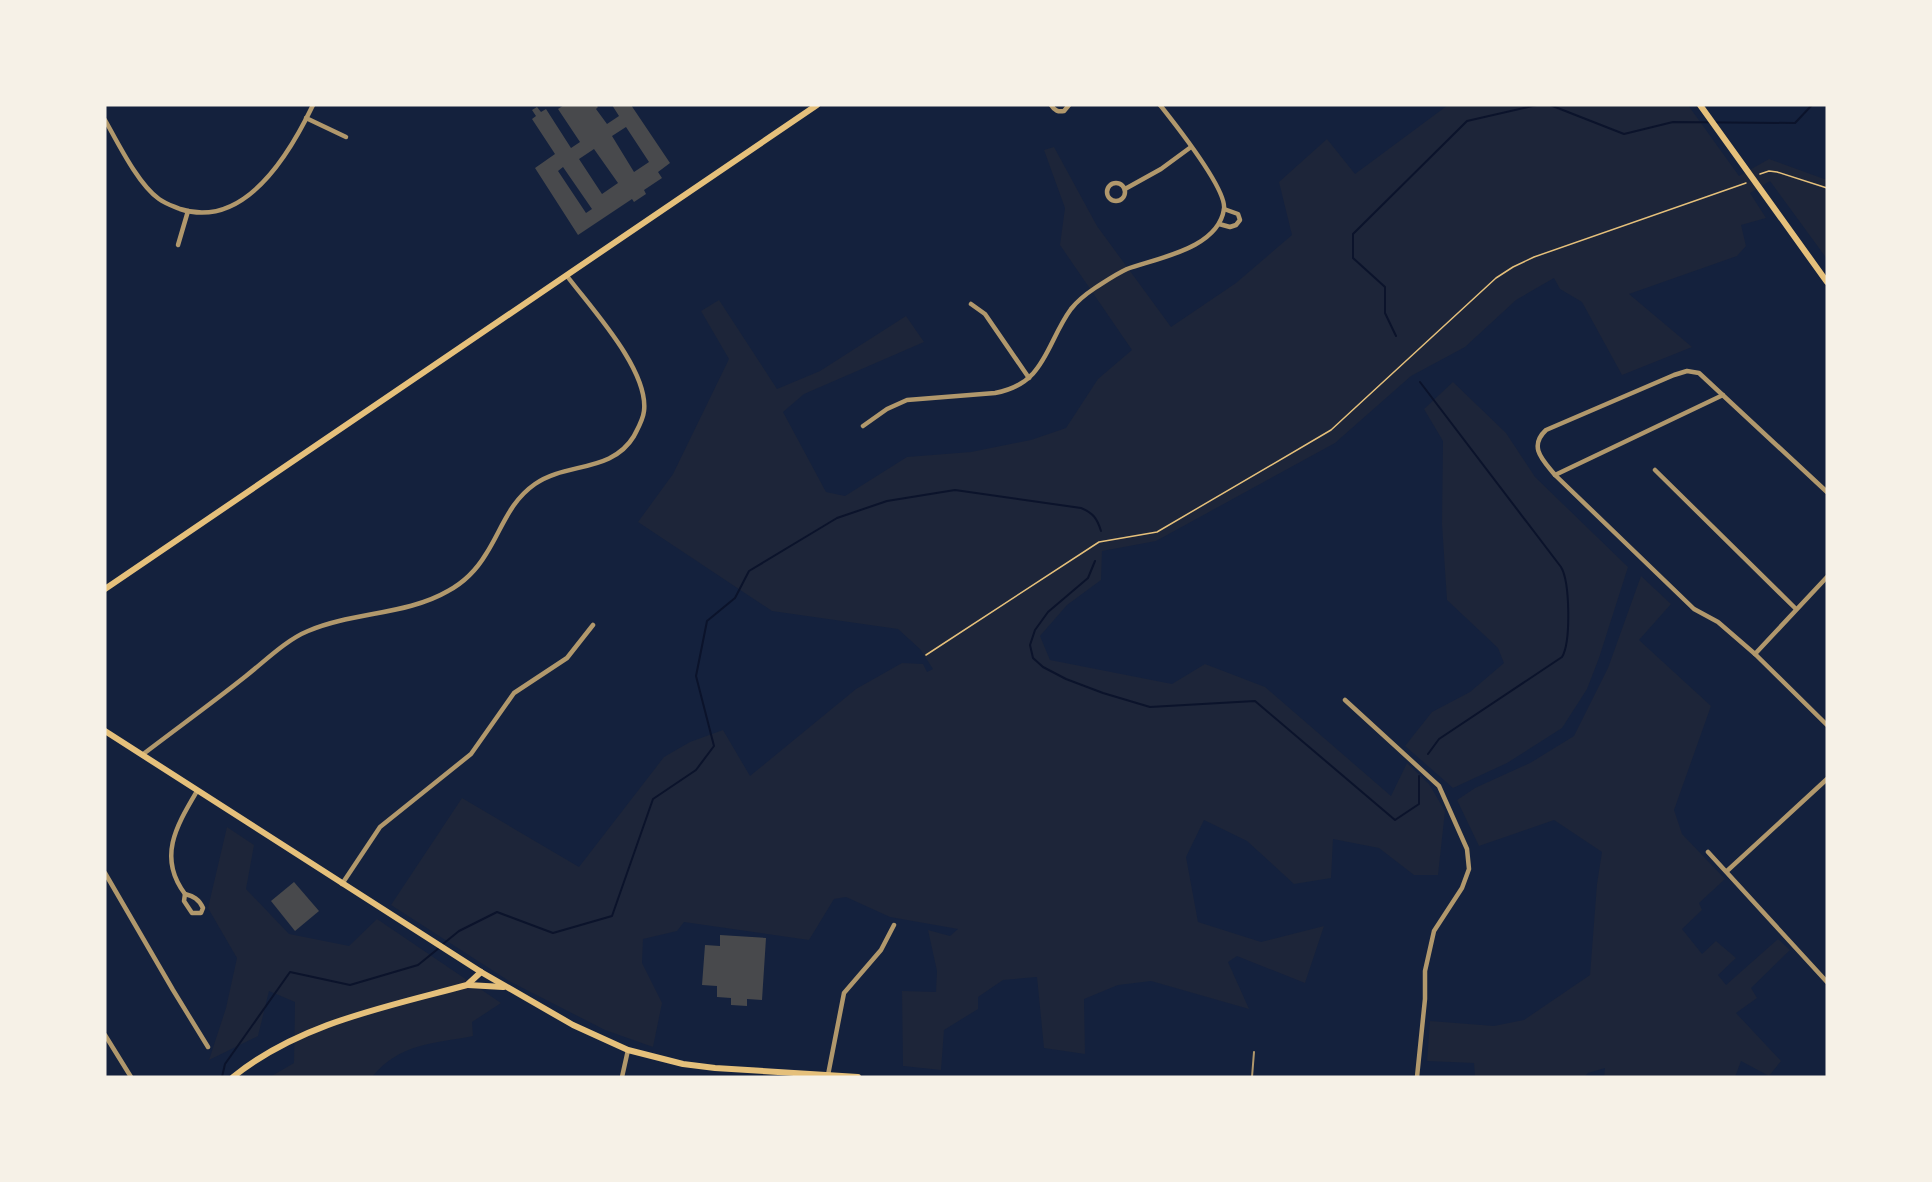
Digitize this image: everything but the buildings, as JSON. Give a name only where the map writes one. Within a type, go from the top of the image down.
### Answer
[{"type":"main road","points":[[105,589],[817,105]]},
{"type":"main road","points":[[1700,105],[1827,282]]},
{"type":"main road","points":[[105,731],[481,972],[573,1024],[628,1050],[683,1064],[715,1068],[858,1077]]},
{"type":"main road","points":[[467,985],[481,972]]},
{"type":"main road","points":[[233,1077],[264,1054],[306,1032],[332,1022],[467,985],[507,987]]},
{"type":"street","points":[[105,120],[149,190],[169,205],[202,213],[218,211],[251,193],[277,167],[313,105]]},
{"type":"street","points":[[1051,105],[1059,112],[1064,111],[1069,105]]},
{"type":"street","points":[[863,426],[894,405],[907,400],[1006,391],[1029,378],[1044,360],[1067,315],[1080,299],[1113,276],[1186,249],[1209,234],[1219,224],[1224,209],[1223,195],[1160,105]]},
{"type":"street","points":[[306,118],[346,137]]},
{"type":"street","points":[[1125,189],[1161,169],[1191,147]]},
{"type":"street","points":[[1120,183],[1125,189],[1125,196],[1119,201],[1113,201],[1107,190],[1112,184],[1120,183]]},
{"type":"street","points":[[1219,224],[1230,227],[1236,225],[1240,220],[1238,214],[1224,209]]},
{"type":"street","points":[[178,245],[188,211]]},
{"type":"street","points":[[142,756],[305,632],[351,618],[430,600],[448,591],[464,580],[478,565],[487,553],[507,513],[524,492],[544,478],[598,464],[612,458],[632,440],[640,426],[644,411],[641,383],[631,363],[567,276]]},
{"type":"street","points":[[971,304],[985,314],[1029,378]]},
{"type":"street","points":[[1827,492],[1699,373],[1688,371],[1546,430],[1539,437],[1537,447],[1540,457],[1555,475],[1694,609],[1718,622],[1755,654],[1827,725]]},
{"type":"street","points":[[1555,475],[1723,395]]},
{"type":"street","points":[[1656,470],[1796,609]]},
{"type":"street","points":[[1755,654],[1827,578]]},
{"type":"street","points":[[342,884],[380,827],[471,754],[514,693],[567,658],[593,625]]},
{"type":"street","points":[[1345,700],[1439,786],[1467,849],[1469,869],[1462,888],[1434,931],[1425,971],[1425,999],[1417,1077]]},
{"type":"street","points":[[1727,871],[1827,779]]},
{"type":"street","points":[[185,894],[201,902],[203,908],[201,913],[192,914],[184,901],[185,894],[176,879],[170,859],[172,839],[180,819],[197,791]]},
{"type":"street","points":[[1708,852],[1827,982]]},
{"type":"street","points":[[105,873],[208,1047]]},
{"type":"street","points":[[828,1075],[844,993],[881,950],[894,925]]},
{"type":"street","points":[[105,1035],[131,1077]]},
{"type":"street","points":[[622,1077],[628,1050]]},
{"type":"lane","points":[[1252,1077],[1254,1052]]},
{"type":"path","points":[[926,655],[1099,542],[1157,532],[1331,430],[1496,278],[1513,267],[1534,257],[1744,184],[1769,171],[1827,188]]},
{"type":"shaded area","points":[[1448,105],[1688,105],[1739,176],[1769,159],[1827,180],[1827,259],[1770,181],[1750,193],[1766,218],[1741,225],[1746,246],[1737,256],[1629,294],[1692,347],[1622,375],[1582,302],[1560,289],[1554,278],[1516,300],[1465,347],[1411,376],[1335,443],[1156,541],[1102,551],[1101,580],[1067,605],[1040,636],[1050,660],[1172,684],[1205,664],[1265,687],[1391,796],[1407,763],[1429,784],[1445,811],[1438,875],[1414,875],[1379,848],[1333,839],[1331,878],[1294,884],[1247,841],[1204,820],[1186,857],[1198,922],[1261,942],[1324,926],[1305,983],[1237,956],[1228,962],[1249,1009],[1151,981],[1118,985],[1084,999],[1085,1054],[1044,1048],[1037,977],[1003,980],[978,997],[978,1009],[944,1030],[941,1070],[903,1066],[902,991],[936,992],[937,971],[928,930],[950,936],[958,929],[890,917],[846,897],[834,899],[809,940],[684,922],[677,931],[643,939],[642,963],[662,1003],[653,1047],[605,1030],[509,981],[391,905],[462,798],[579,867],[664,757],[690,742],[723,730],[750,776],[856,689],[902,663],[923,664],[927,672],[933,669],[920,649],[898,629],[772,611],[638,522],[673,474],[729,359],[701,311],[719,300],[777,389],[820,371],[906,316],[924,342],[804,394],[783,412],[826,492],[845,496],[907,457],[971,452],[1031,440],[1066,428],[1098,379],[1132,350],[1060,245],[1065,208],[1044,150],[1054,147],[1097,226],[1171,327],[1236,283],[1292,235],[1279,182],[1327,139],[1355,174]]},
{"type":"shaded area","points":[[1453,382],[1506,433],[1535,477],[1628,567],[1587,689],[1562,728],[1507,763],[1453,788],[1405,746],[1432,712],[1470,692],[1504,663],[1498,648],[1447,600],[1442,524],[1443,441],[1424,409]]},
{"type":"shaded area","points":[[1641,576],[1671,604],[1639,640],[1711,706],[1674,810],[1682,834],[1725,879],[1699,903],[1702,910],[1682,929],[1702,954],[1716,941],[1736,958],[1718,975],[1726,985],[1778,939],[1790,950],[1751,988],[1757,998],[1736,1013],[1781,1061],[1769,1076],[1741,1061],[1735,1077],[1604,1077],[1605,1068],[1588,1073],[1584,1077],[1475,1077],[1474,1063],[1427,1061],[1430,1021],[1494,1026],[1524,1020],[1590,975],[1597,884],[1602,852],[1554,820],[1479,846],[1457,800],[1475,788],[1530,763],[1574,736],[1608,668]]},
{"type":"shaded area","points":[[227,827],[254,845],[246,889],[289,934],[349,946],[377,919],[501,1003],[472,1022],[473,1036],[405,1051],[394,1057],[372,1077],[270,1077],[294,1063],[295,1002],[269,991],[258,1036],[209,1060],[226,1008],[237,958],[208,908]]},
{"type":"waterway","points":[[1396,336],[1385,313],[1385,287],[1353,258],[1353,234],[1467,121],[1537,105]]},
{"type":"waterway","points":[[1550,105],[1624,134],[1673,122],[1795,123],[1812,105]]},
{"type":"waterway","points":[[1420,382],[1561,567],[1566,585],[1568,612],[1567,639],[1562,657],[1439,739],[1428,754]]},
{"type":"waterway","points":[[443,944],[459,931],[497,912],[553,933],[612,916],[653,799],[696,770],[714,746],[696,676],[707,621],[735,598],[749,571],[837,518],[887,501],[955,490],[1081,508],[1094,516],[1101,531]]},
{"type":"waterway","points":[[1095,561],[1088,578],[1048,612],[1035,630],[1030,645],[1033,658],[1043,667],[1066,679],[1103,693],[1150,707],[1255,701],[1395,820],[1419,804],[1419,776]]},
{"type":"waterway","points":[[222,1077],[225,1064],[290,972],[350,985],[418,965],[439,948]]}]
